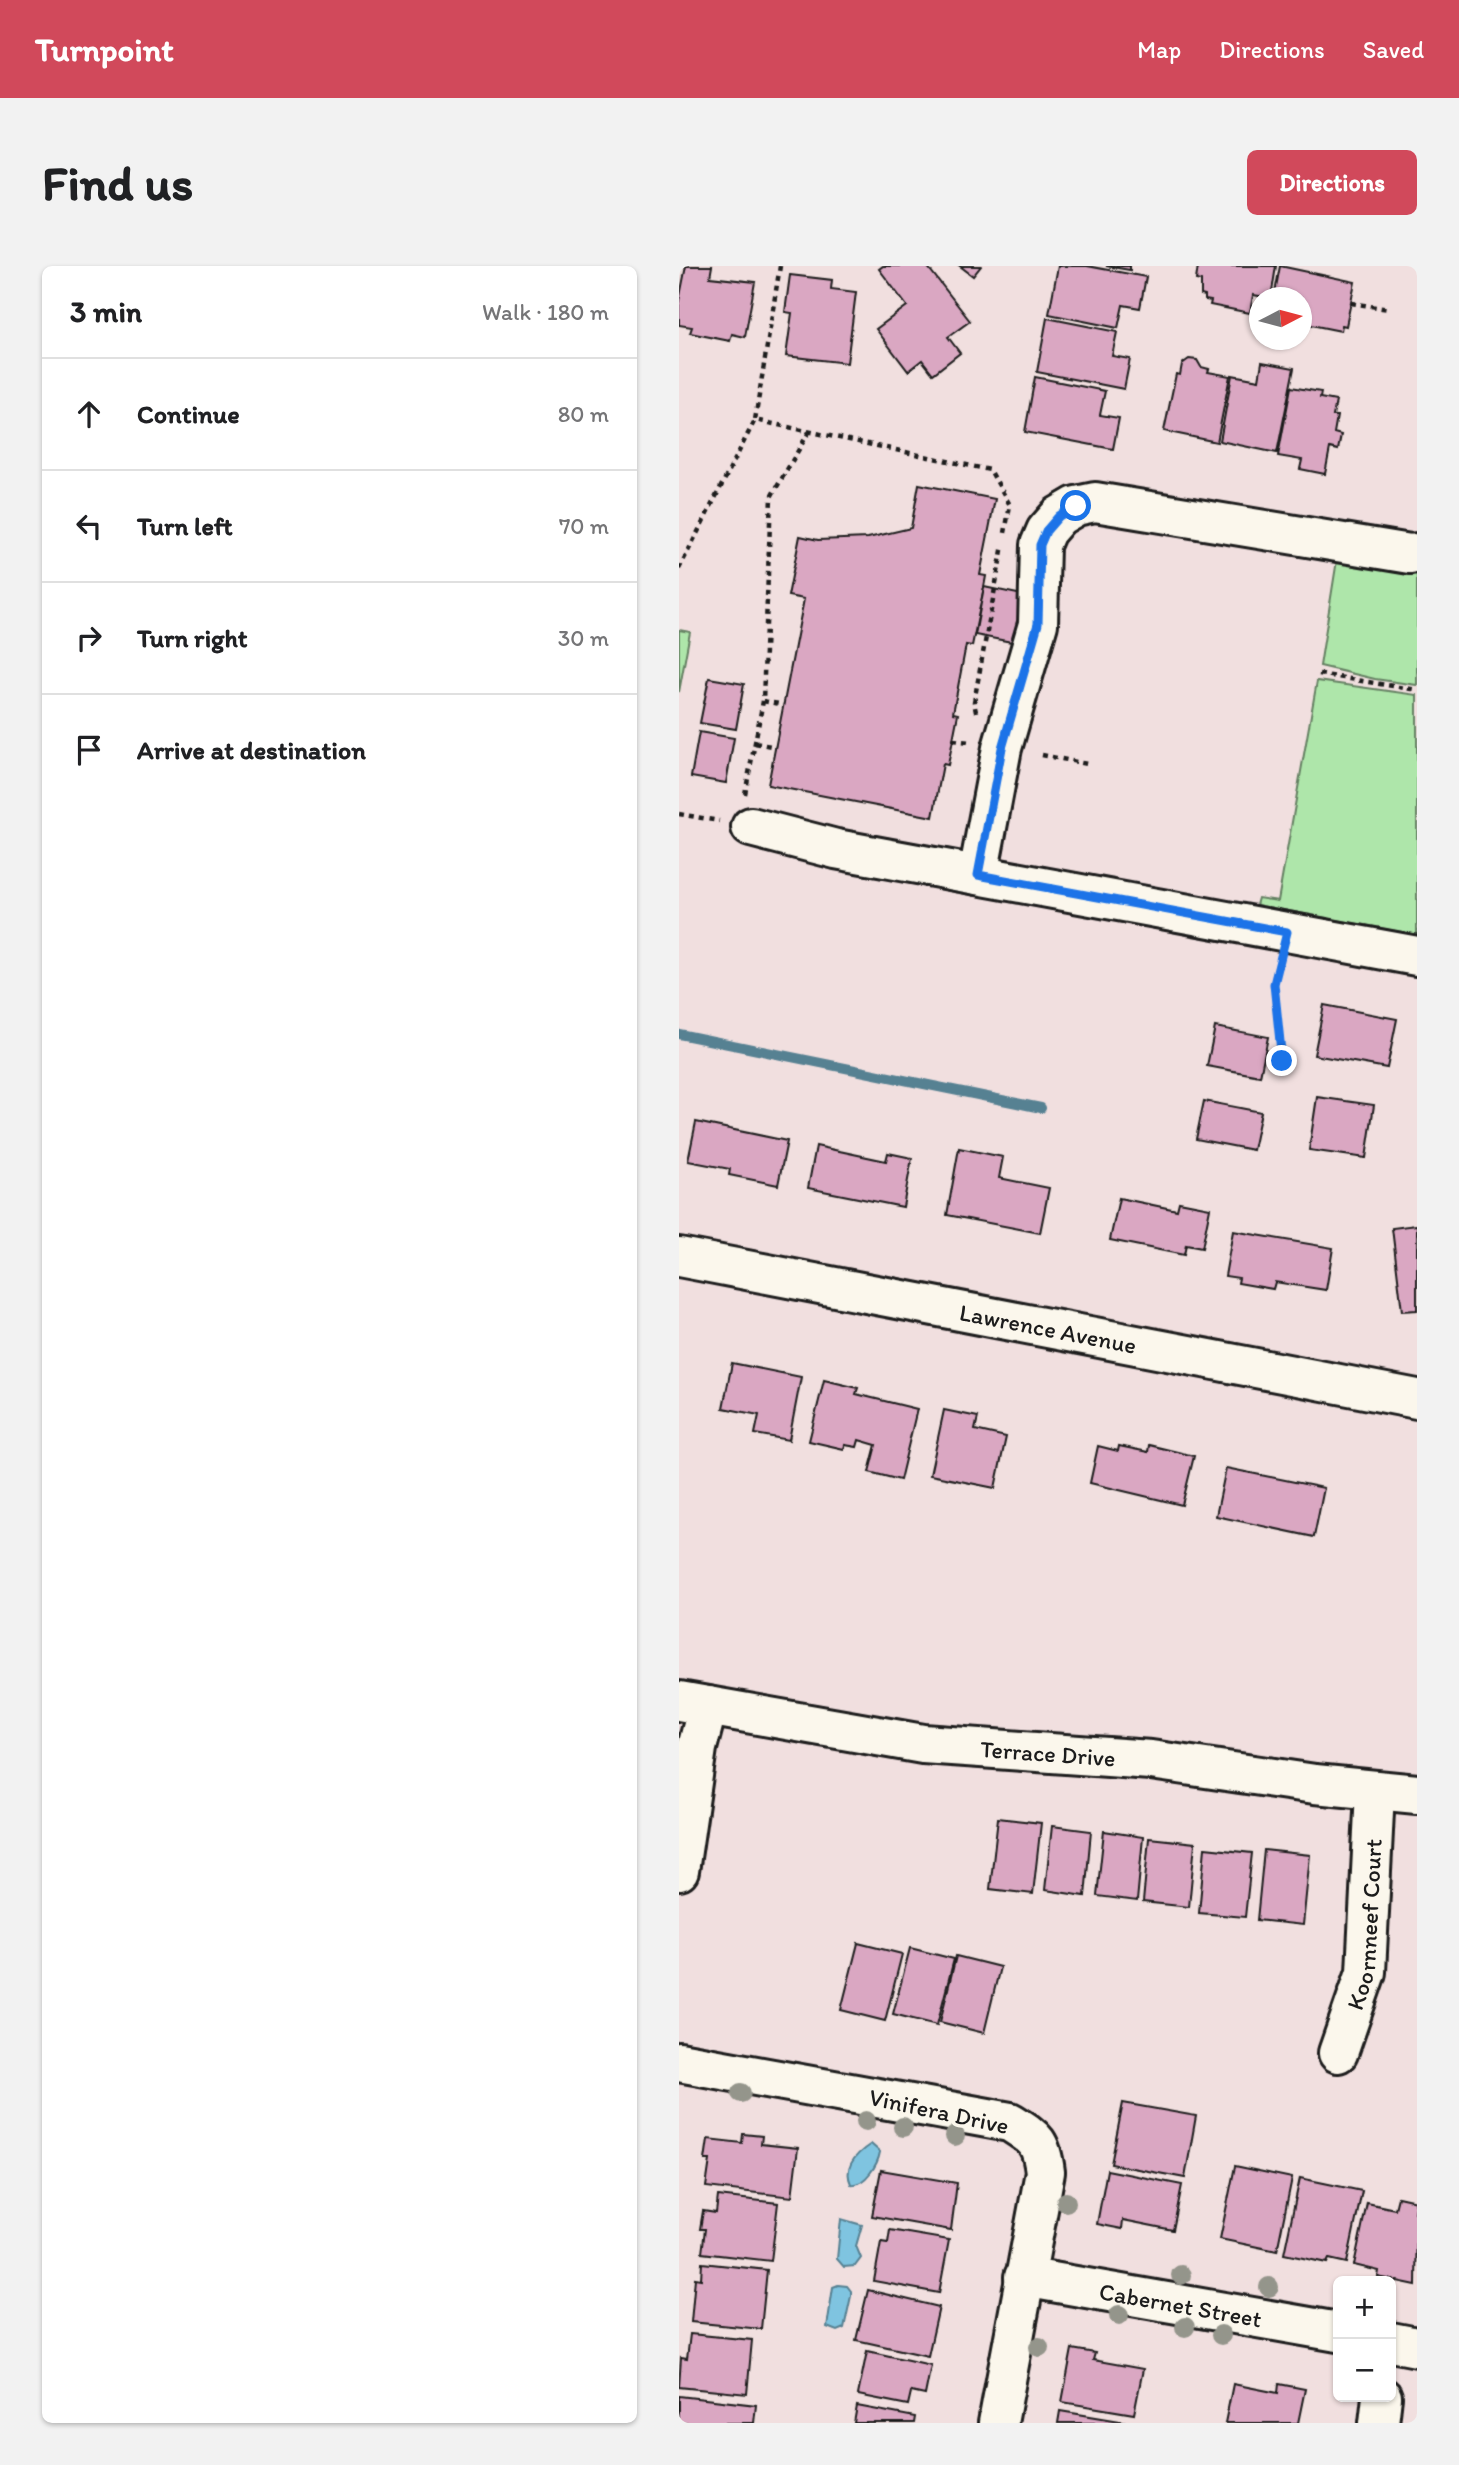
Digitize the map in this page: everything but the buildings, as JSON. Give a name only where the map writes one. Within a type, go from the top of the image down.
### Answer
[{"type":"street","points":[[978,875],[1002,748],[1038,624],[1040,545],[1046,531],[1059,516],[1076,506],[1095,502],[1417,553]]},
{"type":"street","points":[[747,815],[836,849],[1417,956]]},
{"type":"street","name":"Lawrence Avenue","points":[[679,1257],[1417,1399]]},
{"type":"street","points":[[679,1871],[698,1748],[693,1703]]},
{"type":"street","name":"Terrace Drive","points":[[693,1703],[923,1744],[1151,1760],[1375,1791],[1417,1794]]},
{"type":"street","name":"Koornneef Court","points":[[1338,2053],[1366,1972],[1375,1791]]},
{"type":"street","name":"Vinifera Drive","points":[[679,2062],[1010,2122],[1036,2139],[1045,2172],[998,2423]]},
{"type":"street","name":"Cabernet Street","points":[[1024,2277],[1333,2331]]},
{"type":"street","points":[[1396,2343],[1417,2347]]},
{"type":"street","points":[[1379,2423],[1381,2402]]},
{"type":"path","points":[[679,569],[755,420],[780,266]]},
{"type":"path","points":[[1351,303],[1389,309]]},
{"type":"path","points":[[755,420],[990,470],[1010,505],[974,702],[978,723]]},
{"type":"path","points":[[747,815],[763,701],[771,497],[809,432]]},
{"type":"path","points":[[1318,674],[1417,690]]},
{"type":"path","points":[[763,701],[784,705]]},
{"type":"path","points":[[953,740],[974,743],[976,733]]},
{"type":"path","points":[[755,743],[776,747]]},
{"type":"path","points":[[1042,755],[1087,764]]},
{"type":"path","points":[[1282,1061],[1274,984],[1287,932]]},
{"type":"green space","points":[[1337,560],[1417,566],[1417,685],[1375,679],[1320,666]]},
{"type":"green space","points":[[679,630],[690,632],[679,692]]},
{"type":"green space","points":[[1317,681],[1417,695],[1417,935],[1256,905],[1258,898],[1278,901]]},
{"type":"water","points":[[871,2144],[880,2152],[877,2162],[866,2178],[851,2184],[850,2166],[856,2156]]},
{"type":"water","points":[[841,2219],[862,2225],[856,2246],[861,2258],[855,2266],[844,2267],[837,2259]]},
{"type":"water","points":[[847,2286],[851,2296],[844,2328],[837,2331],[827,2327],[833,2287]]},
{"type":"waterway","points":[[679,1034],[1041,1108]]},
{"type":"route","points":[[1076,506],[1059,516],[1046,531],[1040,545],[1038,624],[1002,748],[978,875],[1287,932],[1274,984],[1282,1061]]}]
